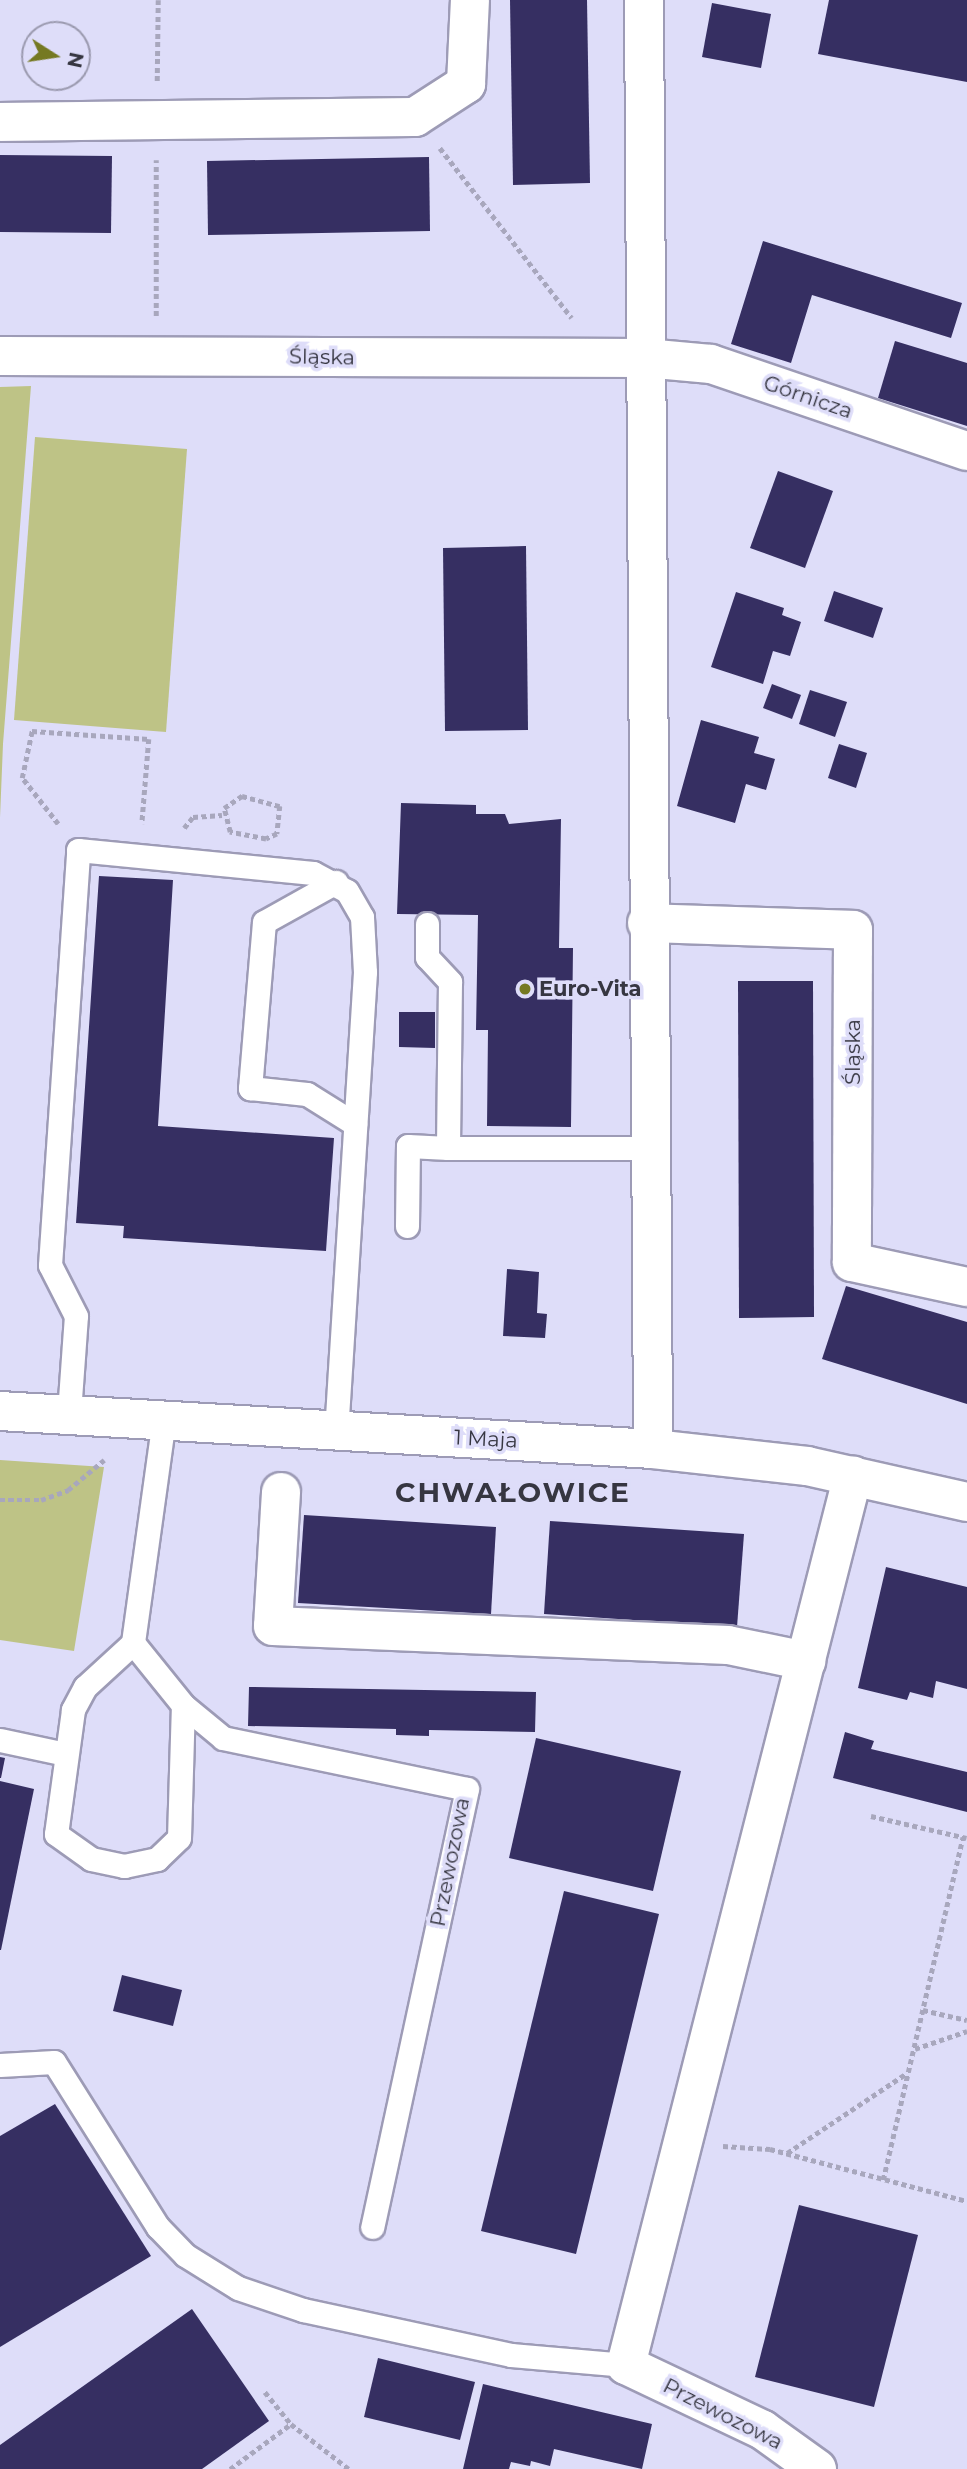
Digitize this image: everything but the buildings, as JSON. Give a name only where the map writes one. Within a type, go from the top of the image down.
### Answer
[{"type":"street","points":[[0,122],[415,117],[466,84],[470,0]]},
{"type":"street","points":[[644,0],[647,923],[653,1449]]},
{"type":"street","name":"Śląska","points":[[0,356],[645,358]]},
{"type":"street","name":"Górnicza","points":[[645,358],[711,364],[967,452]]},
{"type":"street","name":"Śląska","points":[[647,923],[853,930],[852,1262],[967,1287]]},
{"type":"street","name":"1 Maja","points":[[0,1411],[653,1449],[853,1475],[967,1502]]},
{"type":"street","points":[[626,2365],[853,1475]]},
{"type":"street","points":[[281,1492],[273,1626],[728,1645],[806,1661]]},
{"type":"street","name":"Przewozowa","points":[[626,2365],[763,2430],[817,2469]]},
{"type":"lane","points":[[69,1413],[76,1316],[50,1265],[78,850],[293,870],[336,881],[355,903],[365,942],[336,1430]]},
{"type":"lane","points":[[336,881],[264,922],[250,1088],[307,1094],[355,1124]]},
{"type":"lane","points":[[427,924],[427,957],[450,982],[448,1148]]},
{"type":"lane","points":[[407,1226],[408,1146],[650,1148]]},
{"type":"lane","points":[[164,1419],[133,1643],[85,1687],[66,1754],[56,1834],[90,1859],[124,1866],[157,1859],[179,1838],[183,1706]]},
{"type":"lane","name":"Przewozowa","points":[[133,1643],[183,1706],[223,1738],[467,1788],[372,2227]]},
{"type":"lane","points":[[0,1740],[66,1754]]},
{"type":"lane","name":"Przewozowa","points":[[0,2065],[54,2062],[158,2227],[185,2255],[238,2288],[303,2310],[511,2355],[626,2365]]},
{"type":"path","points":[[156,355],[158,0]]},
{"type":"path","points":[[415,117],[578,325],[580,357]]},
{"type":"path","points":[[37,798],[22,778],[32,731],[149,739],[143,808]]},
{"type":"path","points":[[242,796],[275,801],[282,820],[277,834],[266,839],[230,832],[222,815],[227,803],[242,796]]},
{"type":"path","points":[[193,817],[222,815]]},
{"type":"path","points":[[0,1500],[41,1500],[68,1490],[105,1459]]},
{"type":"path","points":[[871,1816],[965,1837],[883,2180]]},
{"type":"path","points":[[923,2010],[967,2020]]},
{"type":"path","points":[[914,2049],[967,2031]]},
{"type":"path","points":[[785,2154],[908,2072]]},
{"type":"path","points":[[770,2149],[967,2201]]},
{"type":"path","points":[[265,2392],[291,2424],[349,2469]]},
{"type":"path","points":[[230,2469],[291,2424]]},
{"type":"green space","points":[[31,386],[3,744],[0,818],[0,387]]},
{"type":"green space","points":[[35,437],[187,449],[166,732],[14,720]]},
{"type":"green space","points":[[0,1460],[104,1467],[74,1651],[0,1640]]},
{"type":"place","name":"Euro-Vita","points":[[525,989]]},
{"type":"district","name":"CHWAŁOWICE","points":[[513,1492]]}]
